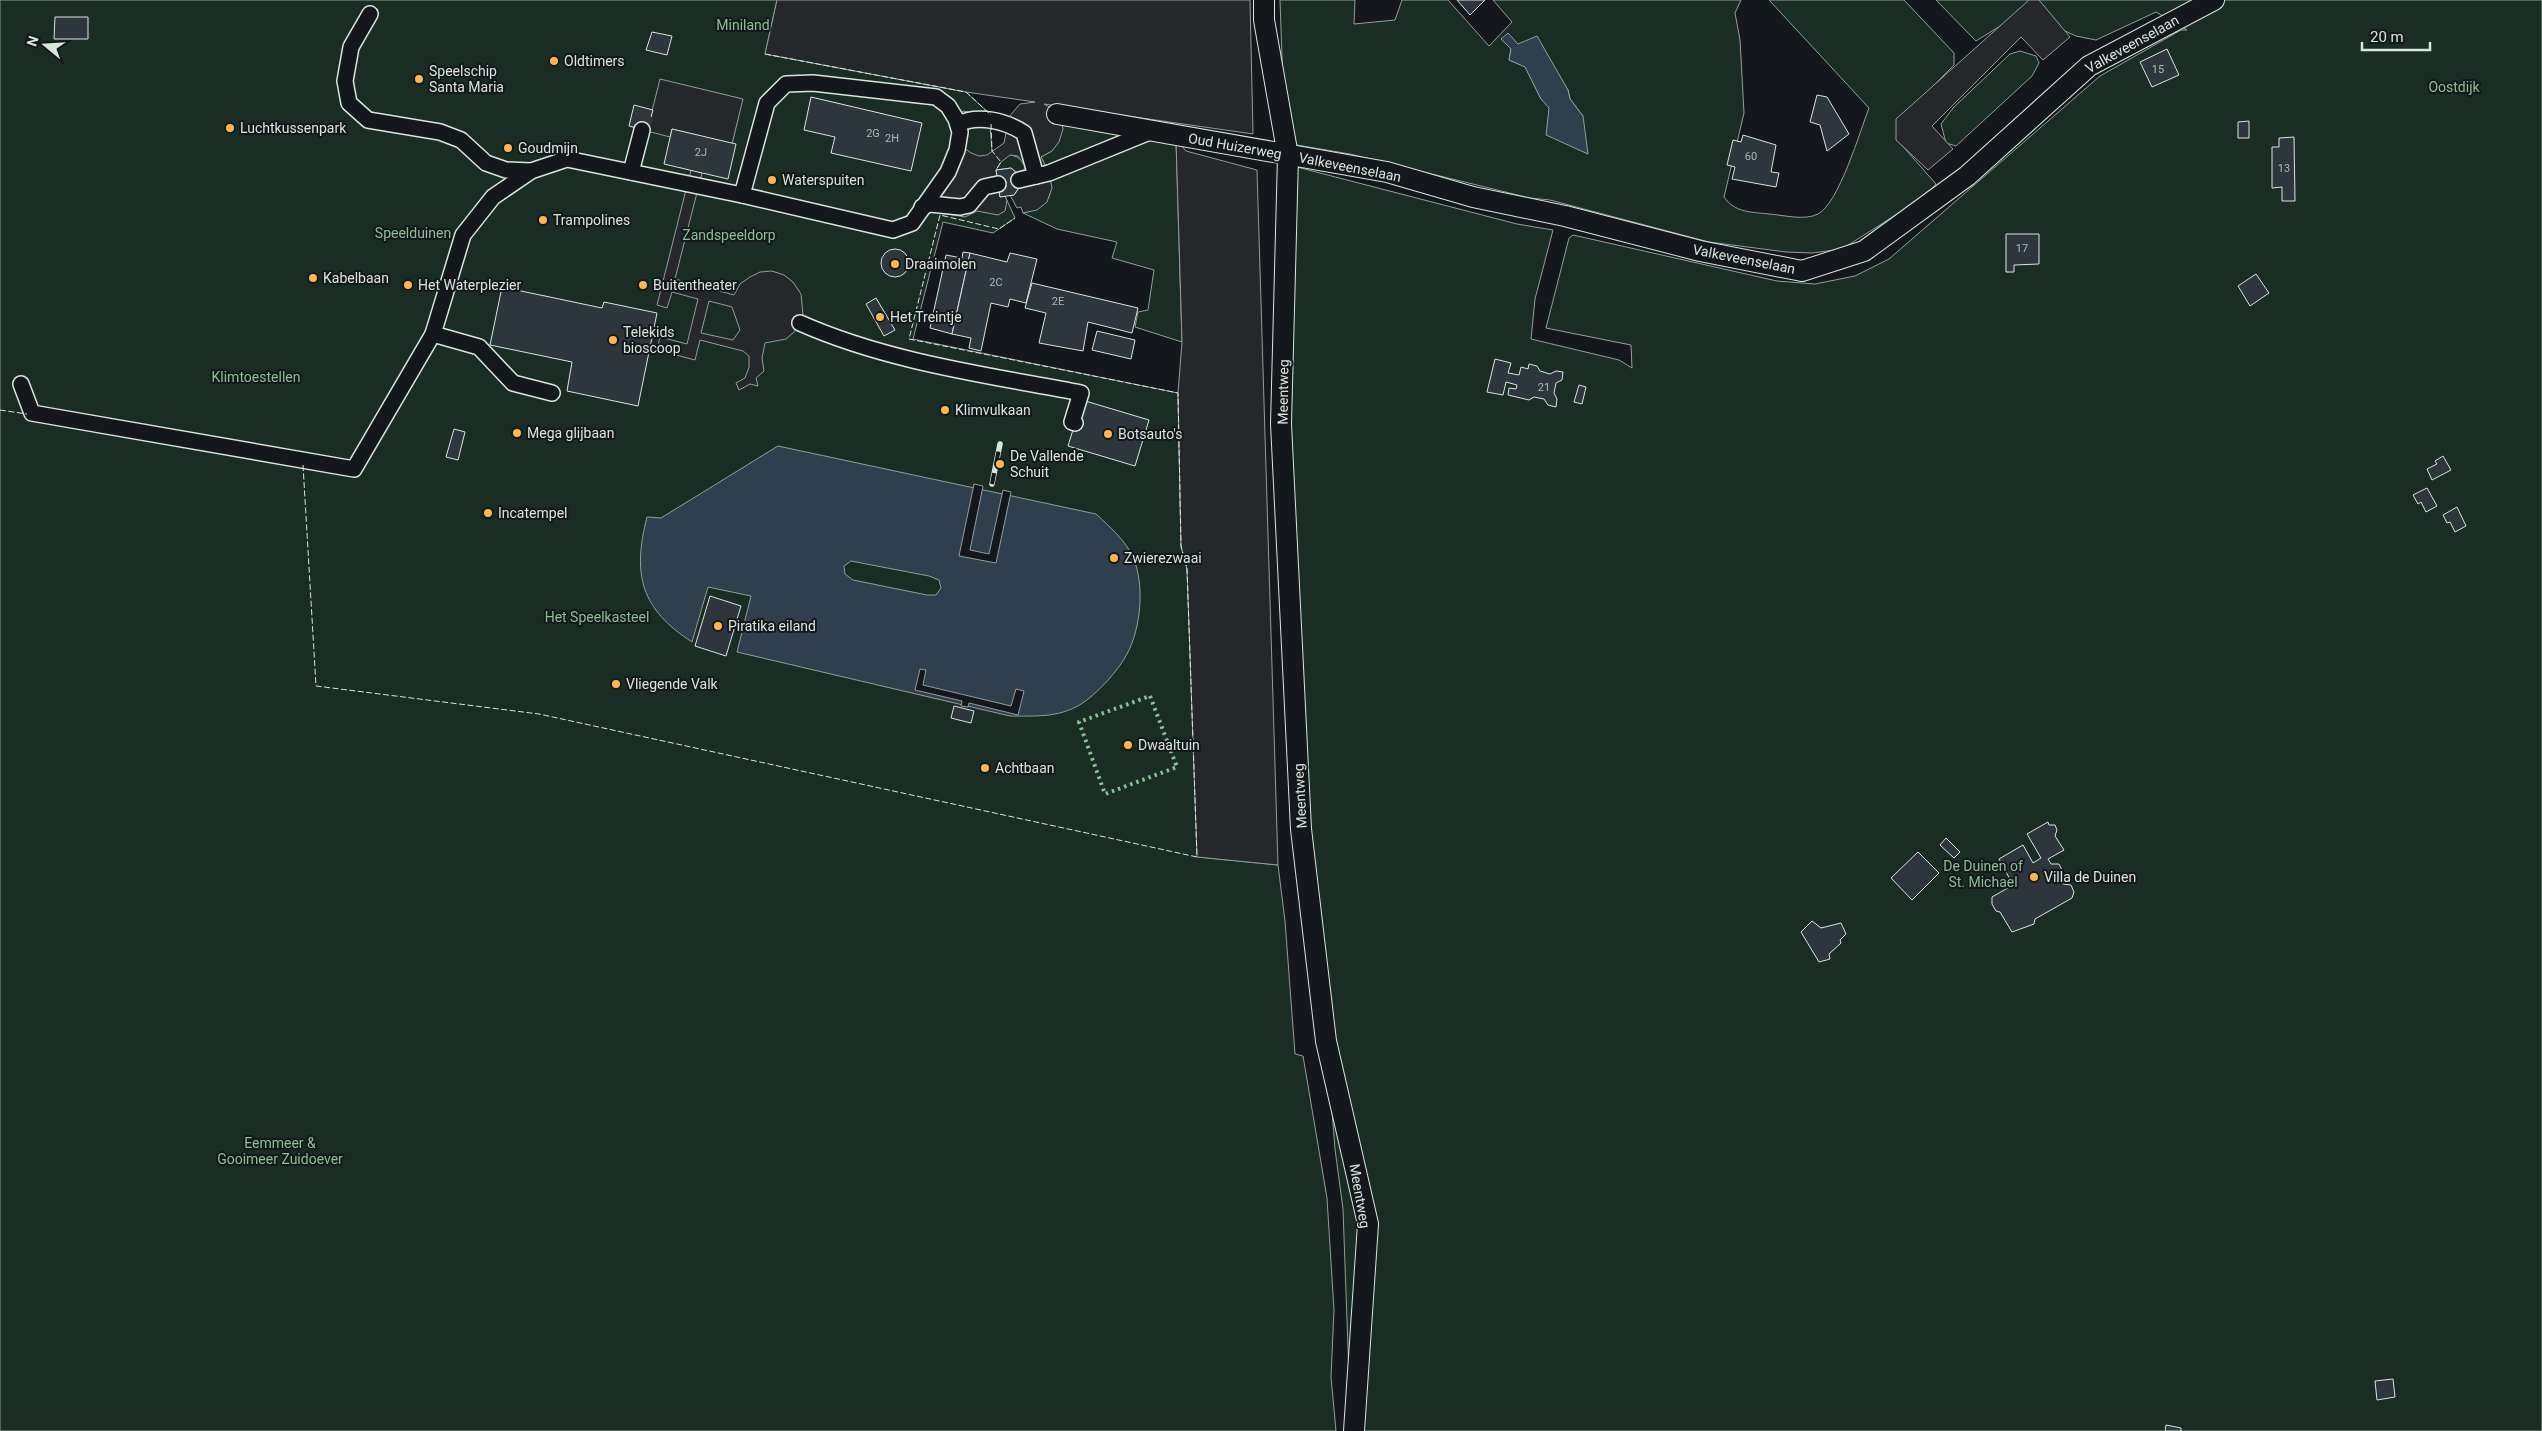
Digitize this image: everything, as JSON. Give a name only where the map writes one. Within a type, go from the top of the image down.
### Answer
[{"type":"street","name":"Oud Huizerweg","points":[[1057,114],[1288,156],[1264,20],[1264,0]]},
{"type":"street","name":"Valkeveenselaan","points":[[1288,156],[1387,172],[1474,197],[1565,216],[1700,251],[1802,271],[1864,251],[1967,176],[2089,66],[2214,0]]},
{"type":"street","points":[[370,14],[351,47],[345,80],[349,103],[368,120],[440,132],[461,140],[486,163],[506,170],[532,171]]},
{"type":"street","points":[[20,384],[32,413],[354,469],[433,334],[462,235],[493,197],[532,171],[568,159],[893,230],[912,223],[948,172],[960,132],[958,124],[948,106],[936,97],[813,83],[786,84],[767,103],[742,196]]},
{"type":"street","points":[[958,124],[968,119],[977,119],[1015,127],[1024,133],[1036,176]]},
{"type":"street","points":[[631,172],[642,130]]},
{"type":"street","points":[[1019,180],[1049,173],[1152,131]]},
{"type":"street","name":"Meentweg","points":[[1288,156],[1282,424],[1301,829],[1326,1040],[1368,1224],[1354,1431]]},
{"type":"street","points":[[922,207],[930,204],[960,207],[969,205],[984,187],[998,184]]},
{"type":"street","points":[[800,323],[854,345],[1081,393],[1072,422],[1075,422]]},
{"type":"street","points":[[433,334],[479,347],[513,383],[552,393]]},
{"type":"green space","points":[[0,0],[777,0],[765,54],[966,92],[993,117],[990,126],[992,151],[1017,157],[1024,163],[1026,168],[1018,174],[1011,168],[996,170],[1000,197],[1005,196],[1015,218],[993,233],[943,222],[913,339],[1178,393],[1181,546],[1187,569],[1198,857],[1278,865],[1285,921],[1295,1054],[1303,1056],[1327,1198],[1334,1310],[1331,1377],[1336,1431],[0,1431]]},
{"type":"green space","points":[[1280,0],[1355,0],[1354,24],[1395,20],[1402,0],[1448,0],[1489,46],[1512,22],[1493,0],[1741,0],[1735,13],[1740,40],[1744,113],[1724,197],[1733,206],[1744,211],[1807,217],[1818,214],[1834,196],[1848,166],[1869,108],[1769,0],[1904,0],[1954,53],[1954,65],[1904,115],[1899,142],[1936,184],[1927,195],[1842,249],[1812,253],[1786,252],[1709,242],[1550,200],[1530,198],[1350,154],[1285,143]],"holes":[[[1536,37],[1568,90],[1570,99],[1583,116],[1550,108],[1541,99],[1525,66],[1509,60],[1511,49]]]},
{"type":"green space","name":"De Duinen of St. Michael","points":[[1936,0],[2542,0],[2542,1431],[1351,1431],[1343,1209],[1335,1149],[1302,737],[1285,401],[1289,165],[1517,224],[1553,230],[1535,299],[1531,339],[1619,360],[1632,368],[1631,345],[1546,328],[1569,238],[1573,235],[1777,281],[1815,284],[1855,276],[1889,259],[2100,76],[2181,30],[2187,30],[2156,12],[2096,40],[2076,36],[2041,20],[2005,23],[1976,41]]},
{"type":"green space","points":[[2020,51],[2036,56],[2039,63],[2032,76],[1956,146],[1946,143],[1941,124],[1953,108],[2010,54]]},
{"type":"green space","points":[[1061,119],[1176,140],[1182,342],[1135,327],[1138,312],[1148,310],[1154,270],[1112,258],[1117,242],[1057,229],[1023,213],[1043,205],[1048,199],[1051,184],[1041,157],[1052,151]]},
{"type":"shaded area","points":[[777,0],[1250,0],[1253,134],[1044,104],[1053,109],[1061,119],[1063,129],[1059,142],[1052,151],[1041,157],[1049,173],[1052,188],[1047,202],[1037,210],[1023,213],[1021,207],[1017,208],[1010,195],[1014,195],[1020,187],[1018,174],[1026,168],[1018,156],[1010,155],[1001,162],[996,170],[1000,197],[1005,196],[1007,201],[1005,211],[998,215],[977,211],[965,217],[930,211],[917,204],[949,157],[956,131],[953,122],[963,111],[1007,119],[1020,104],[1035,102],[966,92],[765,54]],"holes":[[[977,124],[1001,129],[1006,133],[1004,143],[987,155],[979,156],[964,148],[965,133],[970,127]]]},
{"type":"shaded area","points":[[2029,0],[2039,0],[2070,37],[2043,60],[2021,37],[1932,126],[1953,149],[1928,170],[1896,140],[1896,119]]},
{"type":"shaded area","points":[[660,79],[743,99],[732,144],[672,129],[670,137],[647,131]]},
{"type":"shaded area","points":[[1176,140],[1186,151],[1257,170],[1278,865],[1197,857],[1187,569],[1181,546],[1178,393],[1182,342]]},
{"type":"shaded area","points":[[691,170],[702,173],[675,279],[734,295],[740,284],[750,277],[760,272],[772,271],[784,275],[793,282],[801,294],[803,315],[794,332],[786,339],[765,343],[762,358],[764,371],[756,378],[758,386],[750,384],[739,390],[736,383],[745,378],[749,367],[749,356],[743,351],[700,340],[695,360],[657,350],[660,337],[687,344],[698,299],[672,292],[667,308],[657,305]],"holes":[[[709,301],[732,307],[740,330],[733,340],[701,333]]]},
{"type":"water","points":[[1508,33],[1518,44],[1537,36],[1568,90],[1570,99],[1583,116],[1588,154],[1546,135],[1549,108],[1541,99],[1525,67],[1509,60],[1511,49],[1501,39]]},
{"type":"water","points":[[778,446],[1096,514],[1126,545],[1137,568],[1140,606],[1136,632],[1123,660],[1113,674],[1093,695],[1073,709],[1037,716],[1010,716],[737,652],[751,596],[708,587],[692,642],[661,617],[651,603],[641,573],[641,556],[647,517],[661,518]],"holes":[[[851,561],[929,576],[939,580],[941,588],[936,595],[927,595],[853,580],[845,574],[844,566]]]},
{"type":"pier","points":[[974,484],[983,486],[970,550],[989,554],[1003,490],[1011,492],[996,563],[959,556]]},
{"type":"pier","points":[[920,669],[926,670],[923,685],[1011,706],[1016,689],[1024,691],[1018,715],[969,703],[968,707],[961,706],[962,701],[915,690]]},
{"type":"building","points":[[1457,0],[1485,0],[1470,15]]},
{"type":"building","points":[[55,17],[88,17],[88,39],[54,39]]},
{"type":"building","points":[[652,32],[672,36],[667,55],[646,50]]},
{"type":"building","points":[[2167,49],[2179,75],[2152,87],[2140,62]]},
{"type":"building","points":[[1817,95],[1827,97],[1849,134],[1827,151],[1820,125],[1810,122]]},
{"type":"building","points":[[811,97],[922,123],[911,171],[831,153],[835,137],[804,130]]},
{"type":"building","points":[[634,105],[653,110],[647,131],[629,126]]},
{"type":"building","points":[[2249,121],[2249,138],[2238,138],[2238,122]]},
{"type":"building","points":[[672,129],[736,144],[728,179],[664,164]]},
{"type":"building","points":[[1743,135],[1776,145],[1771,172],[1779,173],[1776,187],[1732,179],[1735,167],[1727,165],[1733,140],[1741,142]]},
{"type":"building","points":[[2294,137],[2295,201],[2282,201],[2282,187],[2272,188],[2272,147],[2279,147],[2279,138]]},
{"type":"building","points":[[1011,168],[1018,174],[1020,186],[1014,195],[1000,197],[996,170]]},
{"type":"building","points":[[2006,234],[2039,234],[2039,264],[2014,265],[2014,272],[2006,272]]},
{"type":"building","name":"Draaimolen","points":[[895,249],[905,253],[909,263],[905,273],[895,277],[885,273],[881,263],[885,253]]},
{"type":"building","points":[[963,252],[970,253],[952,334],[930,328],[946,255],[962,258]]},
{"type":"building","points":[[970,253],[1007,262],[1010,253],[1037,259],[1026,303],[1010,299],[1008,307],[991,303],[981,351],[969,348],[971,338],[952,334]]},
{"type":"building","points":[[2256,274],[2269,293],[2250,306],[2238,286]]},
{"type":"building","points":[[1032,283],[1138,308],[1132,333],[1088,322],[1083,351],[1039,343],[1046,313],[1025,308]]},
{"type":"building","points":[[502,287],[602,308],[604,302],[657,313],[638,406],[567,391],[572,362],[490,345]]},
{"type":"building","name":"Het Treintje","points":[[876,298],[895,330],[884,336],[866,304]]},
{"type":"building","points":[[1097,331],[1135,340],[1131,359],[1092,350]]},
{"type":"building","points":[[1495,359],[1511,363],[1508,373],[1519,375],[1521,367],[1528,369],[1529,364],[1537,366],[1540,371],[1550,374],[1556,371],[1563,372],[1562,380],[1556,383],[1554,393],[1557,399],[1556,407],[1548,405],[1544,399],[1534,397],[1529,400],[1508,395],[1509,388],[1516,389],[1517,385],[1506,382],[1503,395],[1487,392]]},
{"type":"building","points":[[1579,385],[1586,387],[1582,404],[1574,402]]},
{"type":"building","name":"Botsauto's","points":[[1082,400],[1149,420],[1135,466],[1068,446]]},
{"type":"building","points":[[454,429],[465,432],[458,460],[446,457]]},
{"type":"building","points":[[2443,456],[2451,470],[2432,480],[2427,469],[2437,464],[2435,461]]},
{"type":"building","points":[[2427,488],[2437,506],[2426,512],[2421,502],[2418,504],[2413,495]]},
{"type":"building","points":[[2457,507],[2466,526],[2455,532],[2450,522],[2447,523],[2443,515]]},
{"type":"building","name":"Piratika eiland","points":[[710,596],[741,606],[726,656],[695,646]]},
{"type":"building","points":[[954,706],[974,711],[971,723],[951,718]]},
{"type":"building","name":"Villa de Duinen","points":[[2048,822],[2049,825],[2055,825],[2057,830],[2055,836],[2064,850],[2048,859],[2051,864],[2059,864],[2062,870],[2059,877],[2063,884],[2071,885],[2074,892],[2072,898],[2035,919],[2034,924],[2012,932],[2000,912],[1996,911],[1992,904],[1992,897],[2013,885],[1999,859],[2023,845],[2033,863],[2041,858],[2027,834]]},
{"type":"building","points":[[1946,838],[1960,852],[1954,858],[1940,845]]},
{"type":"building","points":[[1918,852],[1939,873],[1912,900],[1891,878]]},
{"type":"building","points":[[1812,921],[1821,928],[1841,923],[1846,934],[1840,940],[1841,943],[1829,954],[1830,959],[1819,962],[1801,932]]},
{"type":"building","points":[[2393,1379],[2395,1397],[2377,1400],[2375,1381]]},
{"type":"building","points":[[2166,1425],[2181,1428],[2181,1431],[2165,1431]]},
{"type":"tunnel","points":[[642,130],[648,108]]},
{"type":"tunnel","points":[[697,171],[705,138]]},
{"type":"tunnel","points":[[998,184],[1019,180]]},
{"type":"railway","points":[[992,484],[1000,444]]},
{"type":"hedge","points":[[1150,696],[1177,767],[1105,794],[1079,722],[1150,696]]},
{"type":"fence","points":[[765,54],[966,92],[991,115]]},
{"type":"fence","points":[[991,124],[992,151],[1001,162],[996,170]]},
{"type":"fence","points":[[303,465],[316,686],[539,714],[1197,857],[1187,569],[1181,546],[1178,393],[909,339],[940,215],[999,229],[1015,218]]},
{"type":"fence","points":[[0,410],[27,414]]},
{"type":"place","name":"Oldtimers","points":[[554,61]]},
{"type":"place","name":"Speelschip Santa Maria","points":[[419,79]]},
{"type":"place","name":"Luchtkussenpark","points":[[230,128]]},
{"type":"place","name":"Goudmijn","points":[[508,148]]},
{"type":"place","name":"Waterspuiten","points":[[772,180]]},
{"type":"place","name":"Trampolines","points":[[543,220]]},
{"type":"place","name":"Draaimolen","points":[[895,264]]},
{"type":"place","name":"Kabelbaan","points":[[313,278]]},
{"type":"place","name":"Het Waterplezier","points":[[408,285]]},
{"type":"place","name":"Buitentheater","points":[[643,285]]},
{"type":"place","name":"Het Treintje","points":[[880,317]]},
{"type":"place","name":"Telekids bioscoop","points":[[613,340]]},
{"type":"place","name":"Klimvulkaan","points":[[945,410]]},
{"type":"place","name":"Mega glijbaan","points":[[517,433]]},
{"type":"place","name":"Botsauto's","points":[[1108,434]]},
{"type":"place","name":"De Vallende Schuit","points":[[1000,464]]},
{"type":"place","name":"Incatempel","points":[[488,513]]},
{"type":"place","name":"Zwierezwaai","points":[[1114,558]]},
{"type":"place","name":"Piratika eiland","points":[[718,626]]},
{"type":"place","name":"Vliegende Valk","points":[[616,684]]},
{"type":"place","name":"Dwaaltuin","points":[[1128,745]]},
{"type":"place","name":"Achtbaan","points":[[985,768]]},
{"type":"place","name":"Villa de Duinen","points":[[2034,877]]},
{"type":"park label","name":"Miniland","points":[[743,25]]},
{"type":"park label","name":"Oostdijk","points":[[2454,87]]},
{"type":"park label","name":"Speelduinen","points":[[413,233]]},
{"type":"park label","name":"Zandspeeldorp","points":[[729,235]]},
{"type":"park label","name":"Klimtoestellen","points":[[256,377]]},
{"type":"park label","name":"Het Speelkasteel","points":[[597,617]]},
{"type":"park label","name":"Eemmeer & Gooimeer Zuidoever","points":[[280,1152]]}]
